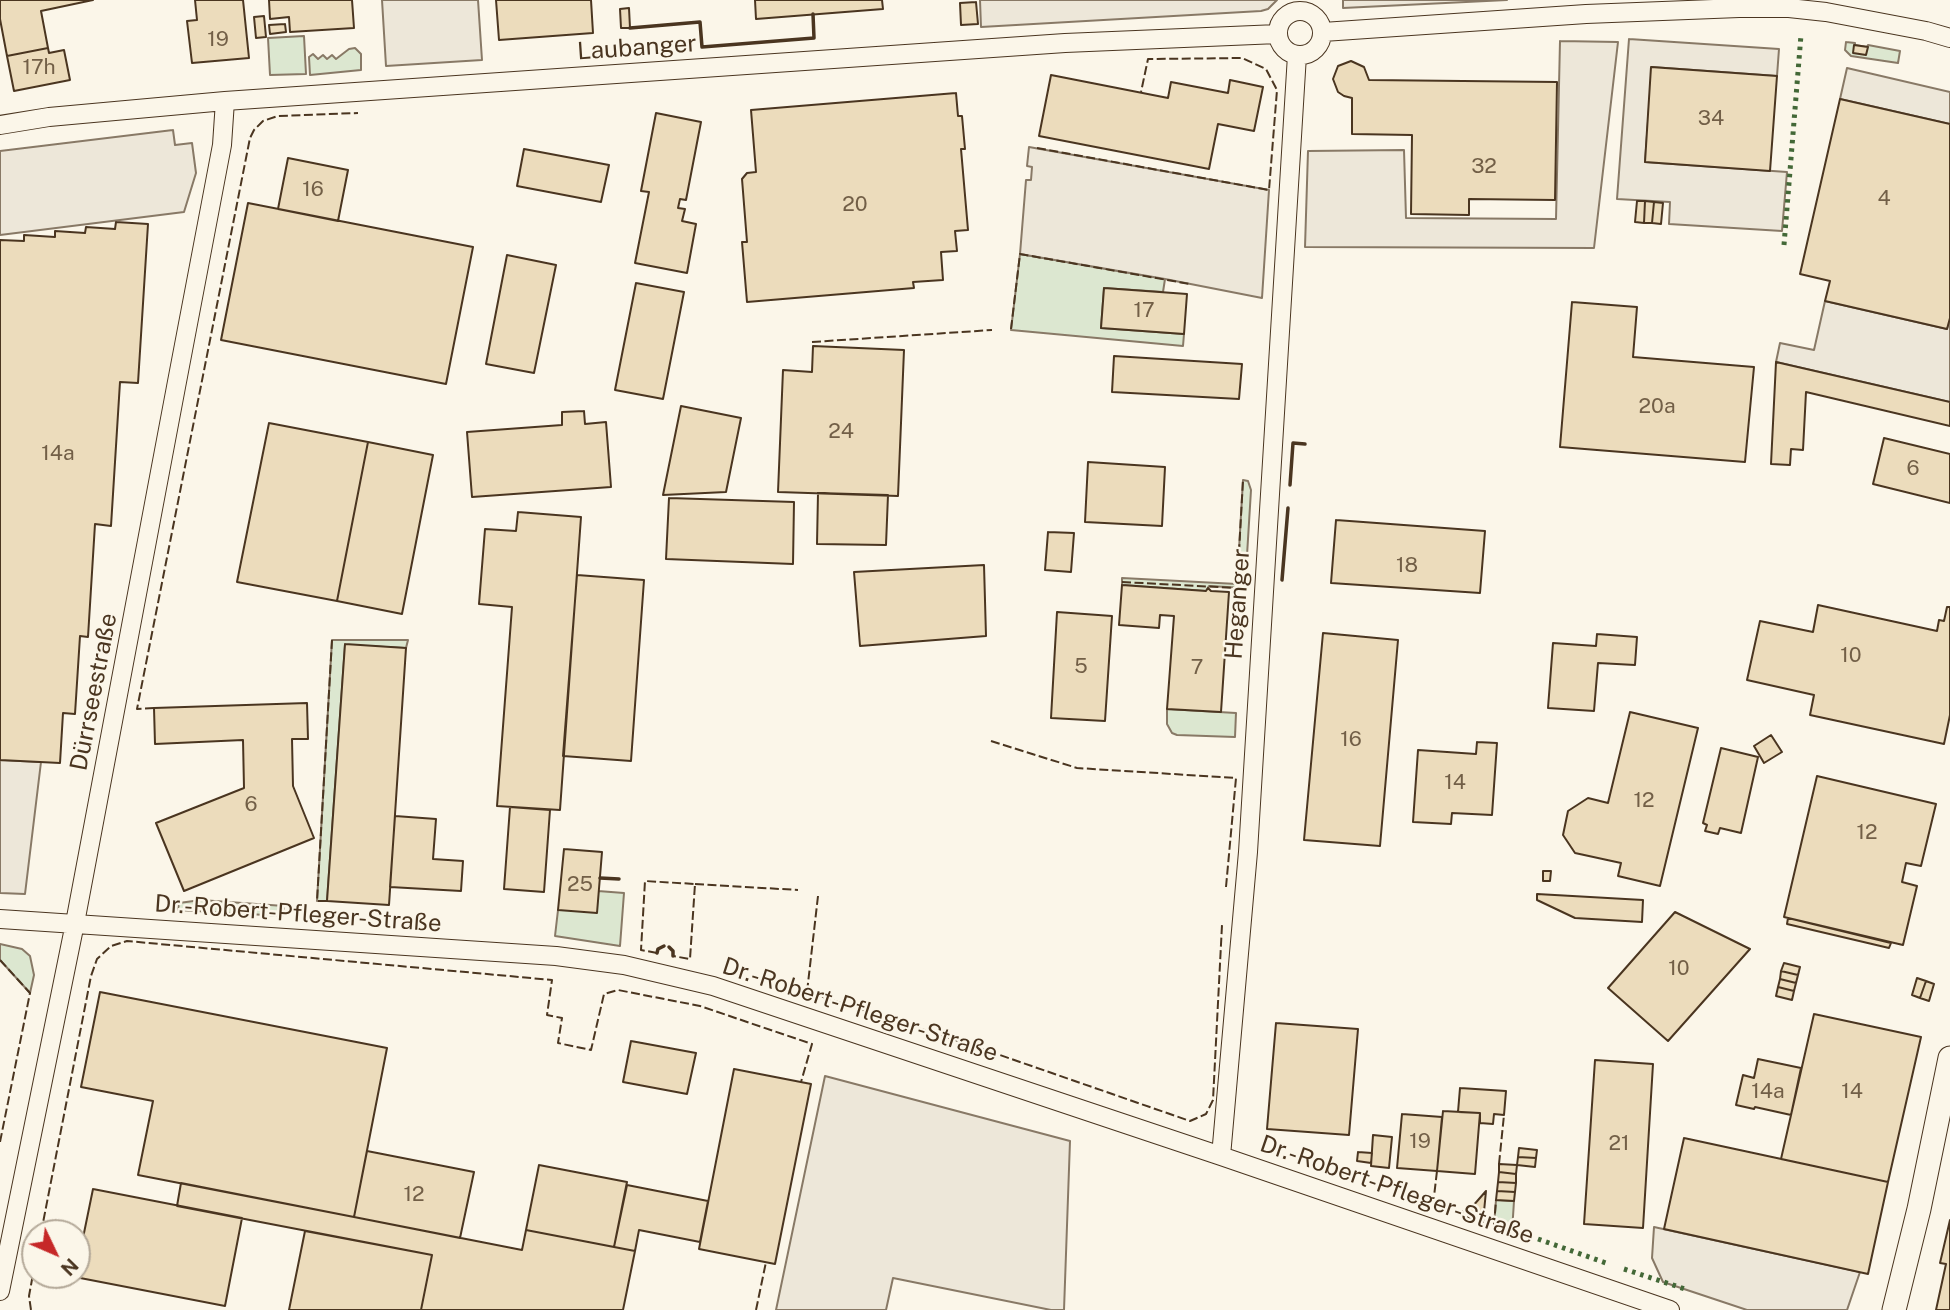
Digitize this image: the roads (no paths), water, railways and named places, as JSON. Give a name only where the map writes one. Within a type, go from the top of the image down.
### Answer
[{"type":"street","points":[[1301,5],[1319,20],[1323,32],[1318,47],[1310,53],[1297,55],[1285,50],[1278,34],[1281,22],[1301,5]]},
{"type":"street","points":[[1323,32],[1586,15],[1789,8],[1826,12],[1950,38]]},
{"type":"street","name":"Laubanger","points":[[0,125],[49,117],[225,101],[1065,43],[1278,34]]},
{"type":"street","name":"Heganger","points":[[1221,1156],[1247,866],[1297,55]]},
{"type":"street","name":"Dürrseestraße","points":[[0,1291],[75,923],[220,158],[225,101]]},
{"type":"street","name":"Dr.-Robert-Pfleger-Straße","points":[[0,919],[556,956],[624,965],[713,986],[1670,1310]]},
{"type":"street","points":[[1894,1310],[1919,1209],[1950,1058]]}]
